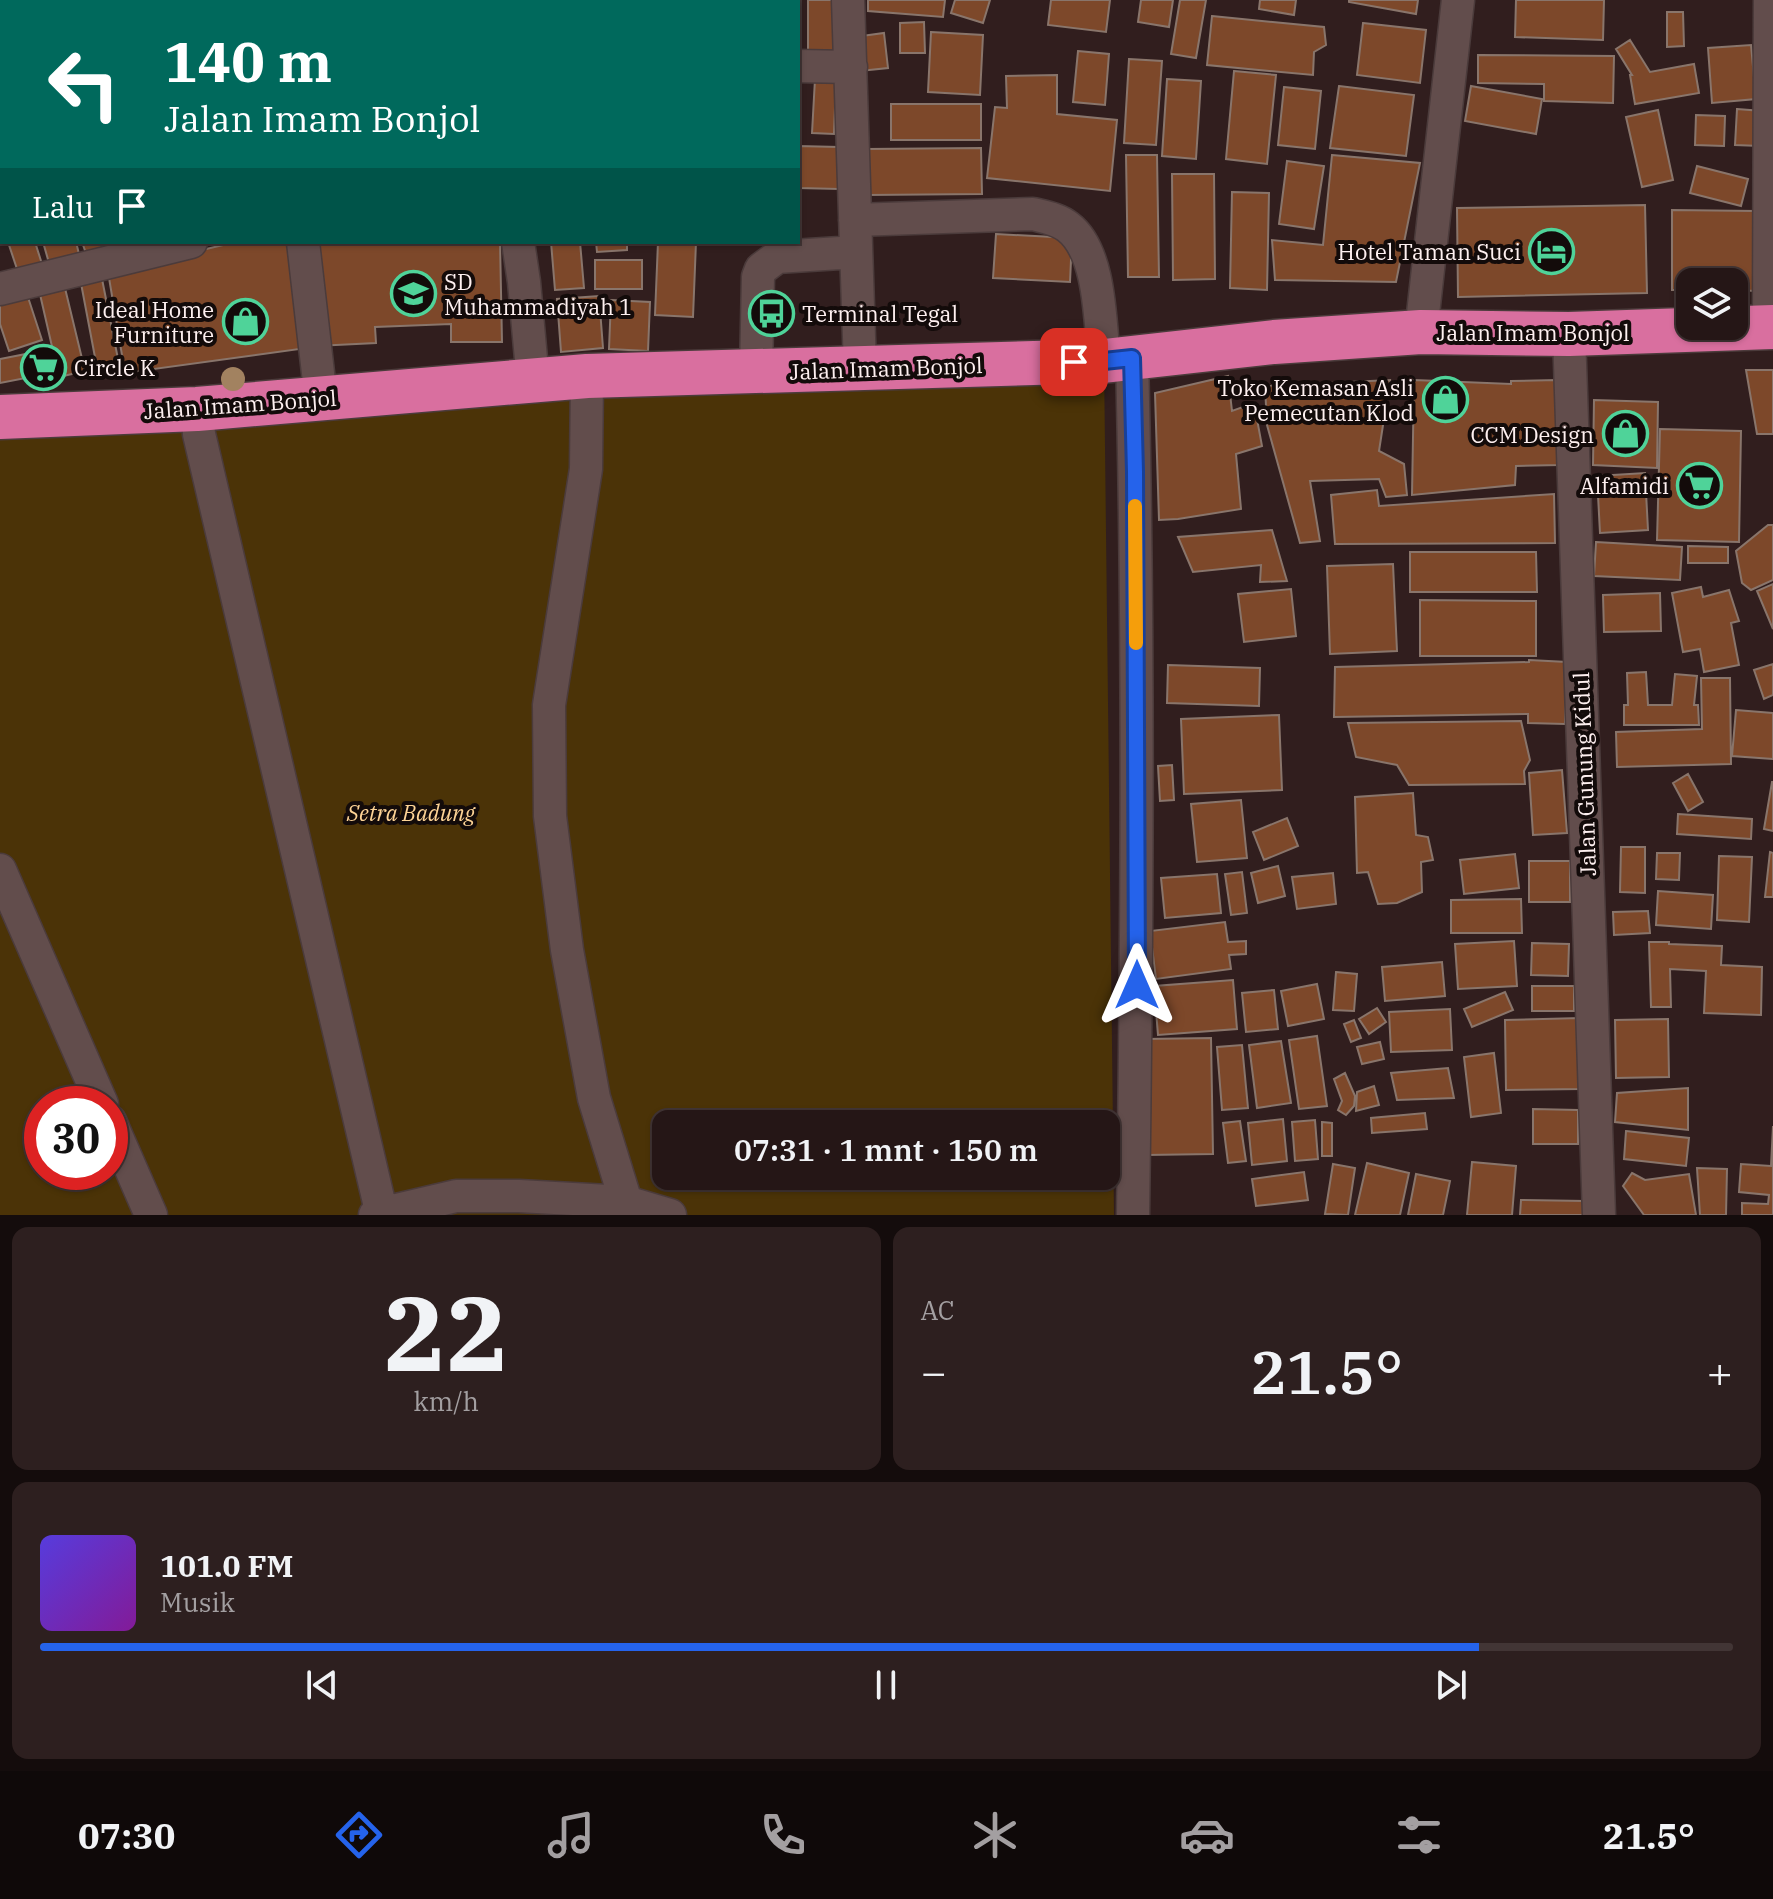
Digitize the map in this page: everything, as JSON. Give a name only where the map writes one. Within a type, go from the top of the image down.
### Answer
[{"type":"highway","name":"Jalan Imam Bonjol","points":[[0,417],[197,409],[587,376],[1118,359],[1274,342],[1421,332],[1569,334],[1771,327]]},
{"type":"street","points":[[848,0],[860,368]]},
{"type":"street","points":[[1421,332],[1458,0]]},
{"type":"street","points":[[1770,0],[1771,327]]},
{"type":"street","points":[[800,66],[851,67]]},
{"type":"street","points":[[855,220],[1033,214],[1049,217],[1068,227],[1084,247],[1118,359],[1135,472],[1137,969],[1133,1215]]},
{"type":"street","points":[[0,289],[183,244]]},
{"type":"street","points":[[303,244],[321,399]]},
{"type":"street","points":[[518,244],[533,381]]},
{"type":"street","points":[[756,372],[758,277],[761,269],[777,257],[856,252]]},
{"type":"street","name":"Jalan Gunung Kidul","points":[[1569,334],[1599,1215]]},
{"type":"street","points":[[587,376],[586,469],[549,705],[550,816],[567,950],[594,1098],[626,1202]]},
{"type":"street","points":[[197,409],[199,434],[380,1214],[456,1196],[519,1196],[626,1202],[670,1215]]},
{"type":"street","points":[[0,870],[94,1086]]},
{"type":"street","points":[[128,1162],[151,1215]]},
{"type":"green space","name":"Setra Badung","points":[[1104,361],[1113,1110],[652,1110],[652,1190],[1114,1190],[1114,1215],[0,1215],[0,438]]},
{"type":"building","points":[[808,0],[838,0],[839,60],[808,60]]},
{"type":"building","points":[[868,0],[945,0],[943,17],[868,11]]},
{"type":"building","points":[[955,0],[990,0],[983,23],[951,13]]},
{"type":"building","points":[[1051,0],[1110,0],[1106,32],[1048,25]]},
{"type":"building","points":[[1141,0],[1173,0],[1169,27],[1138,22]]},
{"type":"building","points":[[1180,0],[1206,0],[1196,58],[1171,54]]},
{"type":"building","points":[[1260,0],[1296,0],[1294,15],[1259,9]]},
{"type":"building","points":[[1349,0],[1418,0],[1416,14]]},
{"type":"building","points":[[1516,0],[1604,0],[1603,40],[1515,37]]},
{"type":"building","points":[[1667,12],[1683,12],[1684,46],[1667,47]]},
{"type":"building","points":[[1212,16],[1324,27],[1326,45],[1314,52],[1313,75],[1207,65]]},
{"type":"building","points":[[924,22],[925,53],[900,53],[900,23]]},
{"type":"building","points":[[1363,23],[1426,30],[1420,83],[1357,75]]},
{"type":"building","points":[[931,32],[983,35],[980,95],[928,92]]},
{"type":"building","points":[[884,33],[888,68],[860,71],[854,37]]},
{"type":"building","points":[[1630,40],[1650,72],[1694,64],[1699,93],[1635,104],[1632,75],[1616,49]]},
{"type":"building","points":[[1751,45],[1756,99],[1712,103],[1708,48]]},
{"type":"building","points":[[1078,51],[1109,54],[1105,105],[1073,102]]},
{"type":"building","points":[[1478,55],[1614,56],[1613,103],[1544,101],[1544,84],[1478,83]]},
{"type":"building","points":[[1129,59],[1162,61],[1156,145],[1124,143]]},
{"type":"building","points":[[1234,71],[1276,75],[1267,164],[1226,159]]},
{"type":"building","points":[[1057,75],[1057,114],[1117,120],[1110,191],[987,178],[995,107],[1007,108],[1006,76]]},
{"type":"building","points":[[815,79],[836,80],[834,134],[812,133]]},
{"type":"building","points":[[1167,79],[1201,81],[1196,159],[1162,156]]},
{"type":"building","points":[[1339,86],[1414,95],[1406,156],[1330,148]]},
{"type":"building","points":[[1471,86],[1542,99],[1536,134],[1465,121]]},
{"type":"building","points":[[1284,87],[1321,91],[1315,149],[1278,145]]},
{"type":"building","points":[[891,104],[981,104],[981,140],[891,140]]},
{"type":"building","points":[[1737,109],[1762,111],[1760,146],[1735,145]]},
{"type":"building","points":[[1658,110],[1673,180],[1642,187],[1626,117]]},
{"type":"building","points":[[1696,115],[1725,116],[1724,146],[1695,145]]},
{"type":"building","points":[[800,146],[839,147],[839,189],[800,188]]},
{"type":"building","points":[[981,148],[982,194],[867,195],[866,149]]},
{"type":"building","points":[[1126,155],[1157,155],[1159,277],[1128,277]]},
{"type":"building","points":[[1332,155],[1420,163],[1396,282],[1275,280],[1272,240],[1323,245]]},
{"type":"building","points":[[1287,161],[1324,166],[1314,229],[1279,224]]},
{"type":"building","points":[[1697,166],[1748,179],[1741,206],[1690,193]]},
{"type":"building","points":[[1172,174],[1214,174],[1215,279],[1173,280]]},
{"type":"building","points":[[1232,192],[1269,193],[1267,290],[1230,288]]},
{"type":"building","name":"Hotel Taman Suci","points":[[1645,205],[1647,293],[1458,297],[1457,208]]},
{"type":"building","points":[[1672,210],[1756,211],[1756,291],[1748,291],[1748,268],[1676,268],[1676,290],[1672,290]]},
{"type":"building","points":[[996,234],[1072,238],[1070,282],[993,278]]},
{"type":"building","points":[[9,244],[36,244],[42,264],[18,272]]},
{"type":"building","points":[[44,244],[76,244],[81,262],[51,270]]},
{"type":"building","points":[[83,244],[110,244],[112,251],[88,259]]},
{"type":"building","points":[[227,244],[294,244],[307,348],[125,373],[108,272]]},
{"type":"building","name":"SD Muhammadiyah 1","points":[[305,244],[500,244],[502,342],[451,342],[451,324],[375,327],[376,343],[316,346]]},
{"type":"building","points":[[551,244],[580,244],[584,288],[555,290]]},
{"type":"building","points":[[596,244],[627,244],[627,250],[597,252]]},
{"type":"building","points":[[658,244],[696,244],[693,317],[655,315]]},
{"type":"building","points":[[595,260],[642,260],[642,289],[595,289]]},
{"type":"building","points":[[101,274],[120,369],[98,373],[80,278]]},
{"type":"building","points":[[64,284],[85,371],[59,377],[39,290]]},
{"type":"building","points":[[25,288],[42,340],[9,351],[0,324],[0,296]]},
{"type":"building","points":[[599,296],[603,348],[561,352],[557,299]]},
{"type":"building","points":[[611,300],[650,302],[648,351],[609,349]]},
{"type":"building","points":[[31,353],[36,376],[0,383],[0,359]]},
{"type":"building","points":[[1746,370],[1773,370],[1773,434],[1757,434]]},
{"type":"building","points":[[1228,376],[1232,411],[1254,403],[1262,446],[1236,454],[1241,509],[1159,520],[1155,393]]},
{"type":"building","points":[[1390,380],[1379,451],[1404,464],[1407,495],[1386,497],[1379,479],[1310,481],[1320,541],[1300,543],[1267,425],[1265,386]]},
{"type":"building","points":[[1414,380],[1511,384],[1511,381],[1557,380],[1559,465],[1516,466],[1515,485],[1412,495]]},
{"type":"building","name":"CCM Design","points":[[1594,400],[1658,402],[1657,468],[1593,465]]},
{"type":"building","name":"Alfamidi","points":[[1660,429],[1741,431],[1739,542],[1657,540]]},
{"type":"building","points":[[1645,473],[1648,530],[1600,533],[1597,476]]},
{"type":"building","points":[[1377,490],[1379,506],[1554,494],[1555,543],[1335,544],[1331,495]]},
{"type":"building","points":[[1768,525],[1773,525],[1773,580],[1751,590],[1742,583],[1736,551]]},
{"type":"building","points":[[1272,530],[1287,581],[1260,582],[1261,565],[1193,572],[1178,537]]},
{"type":"building","points":[[1596,542],[1682,547],[1680,580],[1594,576]]},
{"type":"building","points":[[1688,546],[1728,547],[1728,563],[1688,563]]},
{"type":"building","points":[[1410,552],[1536,552],[1537,592],[1410,592]]},
{"type":"building","points":[[1393,564],[1397,651],[1330,654],[1327,566]]},
{"type":"building","points":[[1773,584],[1773,629],[1757,591]]},
{"type":"building","points":[[1701,587],[1703,597],[1729,590],[1739,621],[1731,623],[1739,665],[1704,672],[1700,649],[1683,652],[1672,593]]},
{"type":"building","points":[[1291,589],[1296,636],[1244,642],[1238,594]]},
{"type":"building","points":[[1660,593],[1661,631],[1604,632],[1603,595]]},
{"type":"building","points":[[1420,600],[1536,601],[1536,656],[1420,656]]},
{"type":"building","points":[[1529,660],[1567,662],[1565,724],[1528,723],[1528,714],[1334,717],[1335,667]]},
{"type":"building","points":[[1773,664],[1773,695],[1764,699],[1754,670]]},
{"type":"building","points":[[1168,665],[1260,668],[1259,706],[1167,703]]},
{"type":"building","points":[[1646,672],[1648,705],[1672,705],[1675,674],[1697,676],[1694,705],[1698,705],[1699,725],[1624,725],[1624,705],[1628,705],[1627,673]]},
{"type":"building","points":[[1701,678],[1730,678],[1731,764],[1617,767],[1616,732],[1702,729]]},
{"type":"building","points":[[1736,710],[1773,713],[1773,759],[1732,756]]},
{"type":"building","points":[[1279,715],[1282,790],[1184,794],[1181,719]]},
{"type":"building","points":[[1521,721],[1530,760],[1524,771],[1525,784],[1409,785],[1397,765],[1356,757],[1348,723]]},
{"type":"building","points":[[1172,765],[1174,800],[1160,801],[1158,766]]},
{"type":"building","points":[[1562,770],[1567,833],[1533,835],[1529,773]]},
{"type":"building","points":[[1688,774],[1703,802],[1688,811],[1673,783]]},
{"type":"building","points":[[1773,782],[1773,831],[1764,829]]},
{"type":"building","points":[[1413,793],[1416,835],[1428,837],[1433,860],[1421,862],[1422,892],[1397,903],[1378,904],[1368,872],[1357,873],[1355,797]]},
{"type":"building","points":[[1241,800],[1247,858],[1197,862],[1191,804]]},
{"type":"building","points":[[1678,814],[1752,819],[1751,839],[1677,834]]},
{"type":"building","points":[[1287,818],[1298,846],[1264,860],[1253,832]]},
{"type":"building","points":[[1621,847],[1645,847],[1645,893],[1620,892]]},
{"type":"building","points":[[1770,852],[1773,853],[1773,897],[1765,897]]},
{"type":"building","points":[[1657,853],[1680,853],[1679,880],[1656,879]]},
{"type":"building","points":[[1515,854],[1519,888],[1464,894],[1460,860]]},
{"type":"building","points":[[1719,856],[1752,857],[1749,922],[1717,920]]},
{"type":"building","points":[[1529,861],[1570,861],[1570,902],[1529,902]]},
{"type":"building","points":[[1278,866],[1285,896],[1258,903],[1251,873]]},
{"type":"building","points":[[1242,872],[1247,913],[1231,915],[1225,874]]},
{"type":"building","points":[[1333,873],[1336,904],[1297,909],[1292,877]]},
{"type":"building","points":[[1217,874],[1221,913],[1165,918],[1161,878]]},
{"type":"building","points":[[1658,891],[1713,895],[1711,929],[1656,925]]},
{"type":"building","points":[[1521,899],[1522,933],[1451,933],[1451,900]]},
{"type":"building","points":[[1648,911],[1650,933],[1614,935],[1613,912]]},
{"type":"building","points":[[1225,922],[1228,942],[1246,941],[1246,954],[1229,955],[1231,969],[1156,979],[1150,931]]},
{"type":"building","points":[[1514,941],[1517,986],[1458,989],[1455,944]]},
{"type":"building","points":[[1649,942],[1722,946],[1721,965],[1762,967],[1761,1015],[1704,1013],[1706,971],[1670,969],[1671,1007],[1651,1007]]},
{"type":"building","points":[[1532,943],[1569,944],[1568,976],[1531,975]]},
{"type":"building","points":[[1442,962],[1445,996],[1385,1001],[1382,967]]},
{"type":"building","points":[[1336,972],[1357,974],[1354,1011],[1333,1010]]},
{"type":"building","points":[[1233,980],[1237,1029],[1158,1035],[1154,986]]},
{"type":"building","points":[[1317,984],[1324,1019],[1288,1026],[1281,991]]},
{"type":"building","points":[[1532,986],[1574,986],[1574,1011],[1532,1011]]},
{"type":"building","points":[[1274,990],[1278,1029],[1246,1032],[1242,993]]},
{"type":"building","points":[[1505,992],[1513,1010],[1472,1027],[1464,1009]]},
{"type":"building","points":[[1377,1008],[1386,1022],[1369,1034],[1359,1019]]},
{"type":"building","points":[[1450,1009],[1452,1050],[1391,1052],[1389,1012]]},
{"type":"building","points":[[1580,1018],[1581,1089],[1506,1090],[1505,1020]]},
{"type":"building","points":[[1668,1019],[1669,1077],[1616,1078],[1615,1020]]},
{"type":"building","points":[[1354,1020],[1361,1038],[1351,1042],[1344,1024]]},
{"type":"building","points":[[1317,1036],[1327,1106],[1299,1109],[1289,1040]]},
{"type":"building","points":[[1211,1038],[1213,1154],[1146,1155],[1145,1039]]},
{"type":"building","points":[[1281,1041],[1291,1103],[1257,1108],[1249,1045]]},
{"type":"building","points":[[1380,1042],[1384,1059],[1362,1064],[1357,1047]]},
{"type":"building","points":[[1242,1045],[1248,1108],[1222,1110],[1217,1047]]},
{"type":"building","points":[[1494,1053],[1501,1113],[1471,1117],[1464,1057]]},
{"type":"building","points":[[1448,1068],[1454,1098],[1397,1100],[1391,1073]]},
{"type":"building","points":[[1345,1073],[1355,1096],[1354,1106],[1346,1115],[1338,1110],[1342,1101],[1334,1079]]},
{"type":"building","points":[[1374,1086],[1379,1105],[1356,1111],[1357,1092]]},
{"type":"building","points":[[1688,1088],[1688,1130],[1615,1122],[1617,1093]]},
{"type":"building","points":[[1533,1109],[1578,1110],[1578,1144],[1533,1144]]},
{"type":"building","points":[[1425,1113],[1427,1129],[1372,1133],[1371,1118]]},
{"type":"building","points":[[1283,1119],[1287,1161],[1252,1165],[1248,1123]]},
{"type":"building","points":[[1315,1120],[1318,1159],[1295,1161],[1292,1122]]},
{"type":"building","points":[[1240,1121],[1246,1161],[1228,1163],[1223,1123]]},
{"type":"building","points":[[1322,1122],[1332,1123],[1332,1156],[1322,1156]]},
{"type":"building","points":[[1773,1126],[1773,1215],[1742,1215],[1742,1203],[1768,1204],[1769,1195],[1739,1192],[1741,1164],[1771,1166]]},
{"type":"building","points":[[1626,1131],[1689,1138],[1686,1166],[1624,1159]]},
{"type":"building","points":[[1472,1162],[1516,1166],[1512,1215],[1467,1215]]},
{"type":"building","points":[[1367,1163],[1409,1173],[1400,1215],[1355,1215]]},
{"type":"building","points":[[1333,1164],[1355,1168],[1348,1215],[1325,1214]]},
{"type":"building","points":[[1697,1168],[1727,1169],[1726,1215],[1700,1215]]},
{"type":"building","points":[[1304,1172],[1308,1200],[1256,1206],[1252,1179]]},
{"type":"building","points":[[1632,1173],[1645,1180],[1689,1174],[1696,1215],[1644,1215],[1623,1186]]},
{"type":"building","points":[[1416,1174],[1450,1181],[1443,1215],[1408,1215]]},
{"type":"building","points":[[1521,1200],[1585,1201],[1584,1215],[1520,1215]]},
{"type":"slow traffic","points":[[1135,506],[1136,643]]},
{"type":"place","name":"Hotel Taman Suci","points":[[1552,251]]},
{"type":"place","name":"SD Muhammadiyah 1","points":[[413,294]]},
{"type":"place","name":"Terminal Tegal","points":[[771,313]]},
{"type":"place","name":"Ideal Home Furniture","points":[[245,322]]},
{"type":"place","name":"Circle K","points":[[43,367]]},
{"type":"place","name":"Toko Kemasan Asli Pemecutan Klod","points":[[1445,400]]},
{"type":"place","name":"CCM Design","points":[[1625,434]]},
{"type":"place","name":"Alfamidi","points":[[1700,485]]},
{"type":"route","points":[[1074,362],[1132,358],[1137,985]]}]
